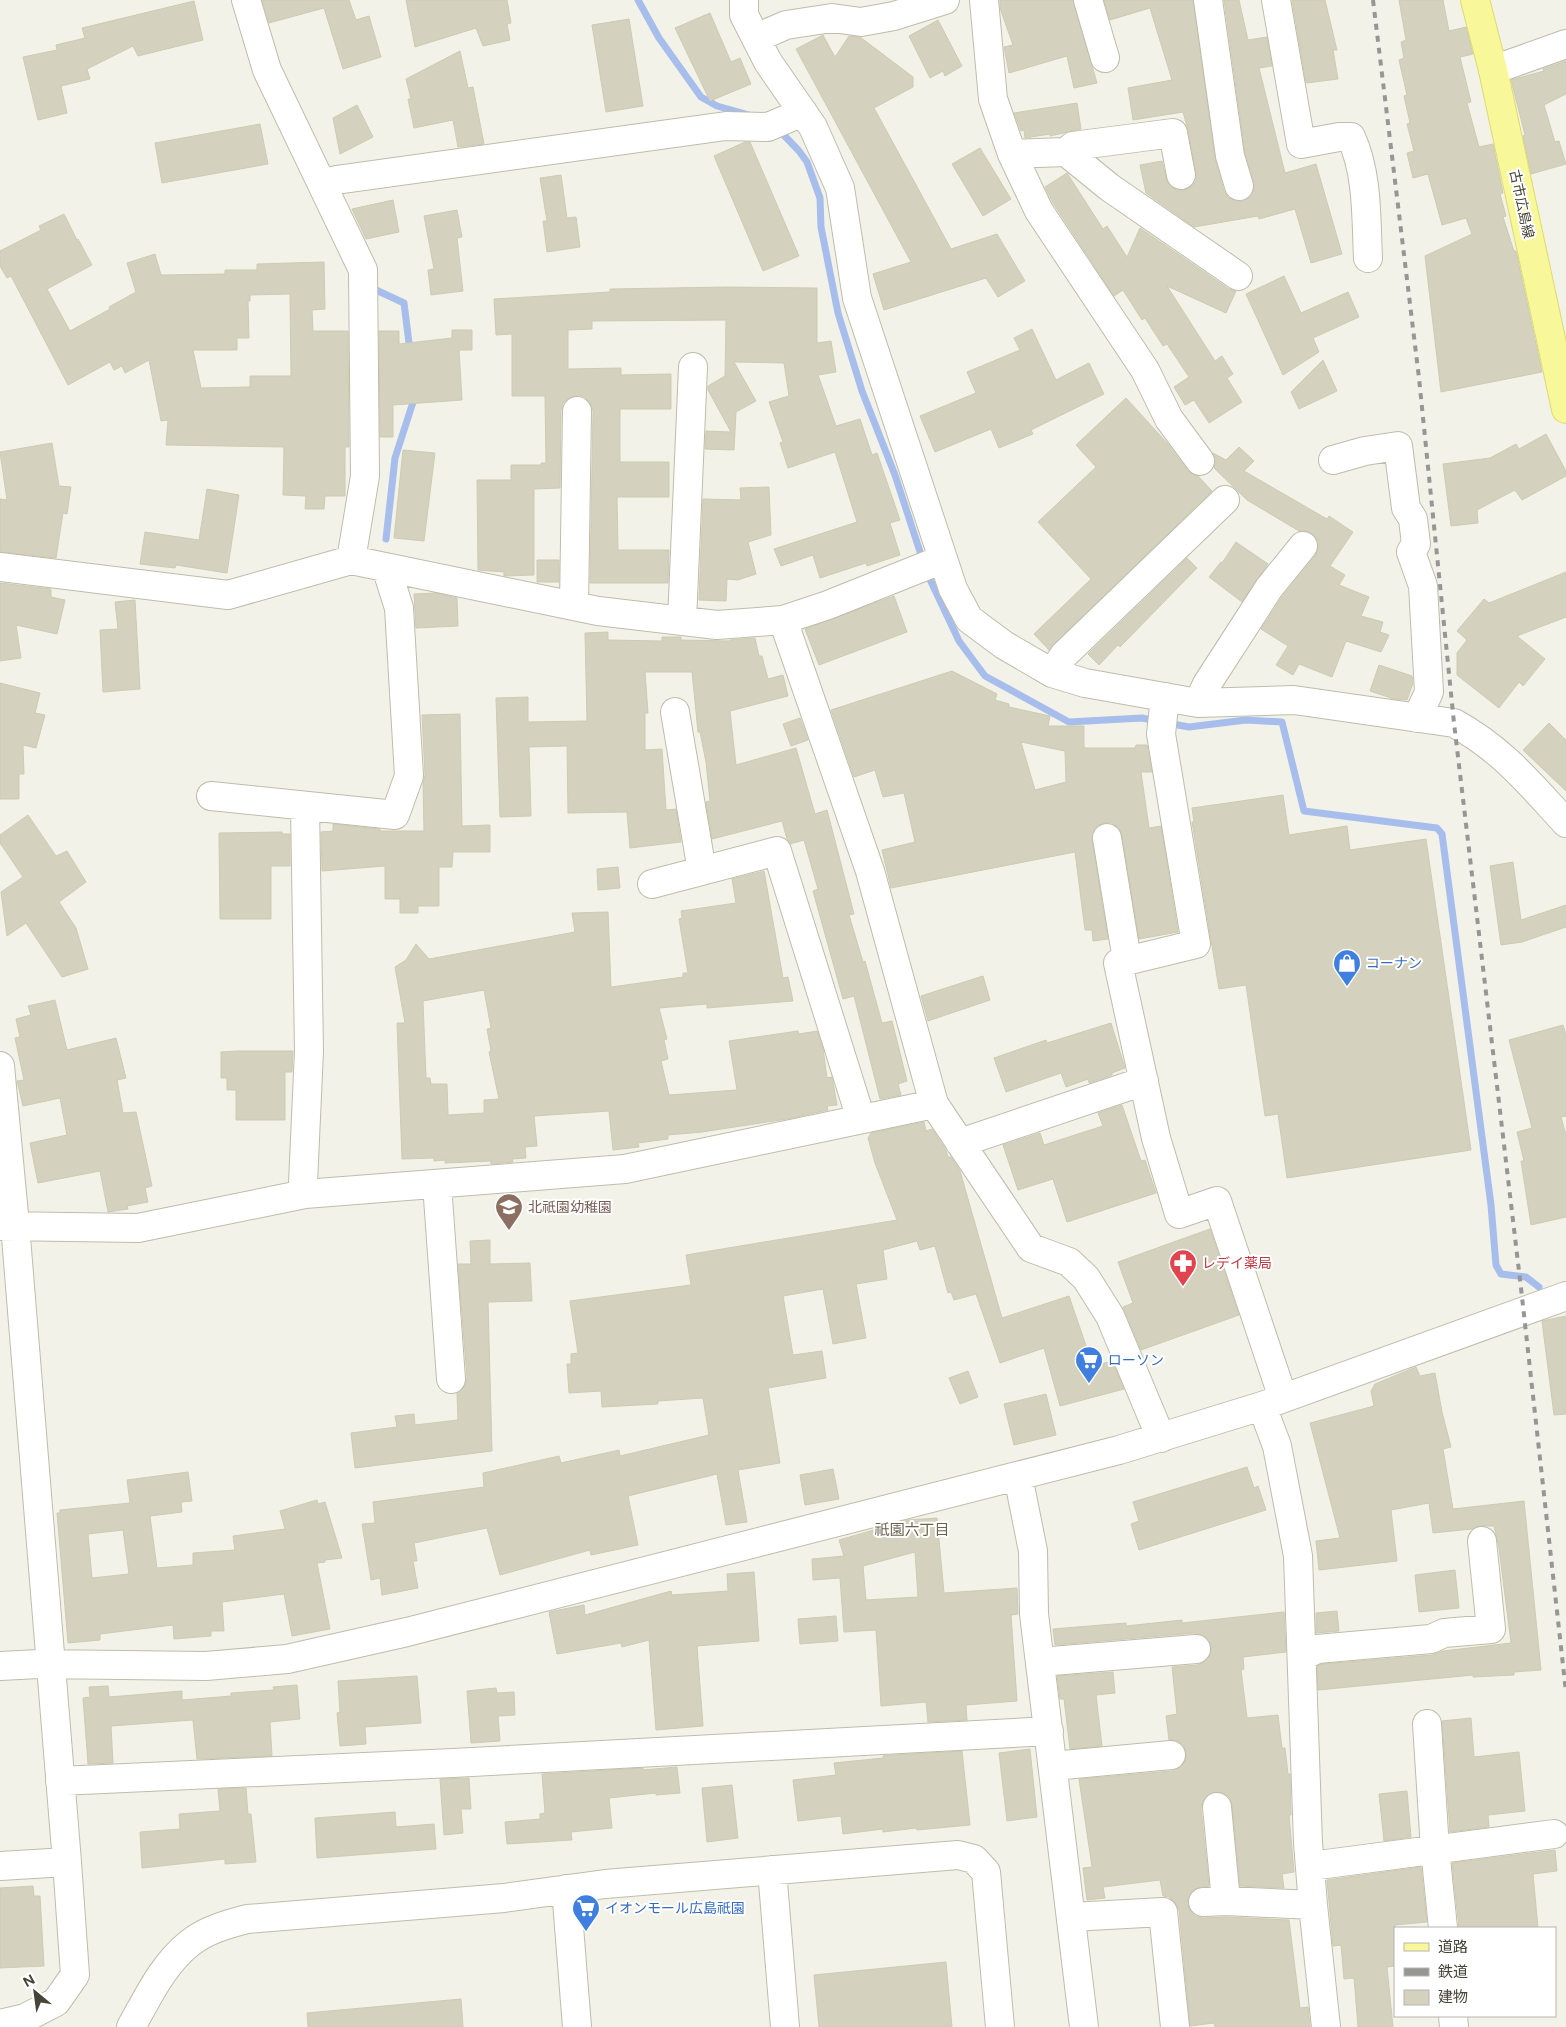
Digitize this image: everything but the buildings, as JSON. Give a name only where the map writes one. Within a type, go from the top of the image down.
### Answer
[{"type":"main road","name":"古市広島線","points":[[1475,0],[1493,70],[1566,409]]},
{"type":"street","points":[[246,0],[267,70],[363,270],[365,476],[351,560]]},
{"type":"street","points":[[744,0],[744,15],[768,62],[813,127],[840,188],[857,298],[953,589],[968,619],[1004,645],[1052,673],[1085,683],[1198,703],[1294,700],[1454,723],[1477,736],[1513,766],[1566,823]]},
{"type":"street","points":[[756,38],[786,25],[832,18],[861,22],[894,16],[945,0]]},
{"type":"street","points":[[984,0],[993,99],[1012,154],[1039,211],[1145,370],[1169,419],[1200,461]]},
{"type":"street","points":[[1088,0],[1105,58]]},
{"type":"street","points":[[1208,0],[1230,156],[1239,186]]},
{"type":"street","points":[[1276,0],[1301,144],[1339,137],[1351,137],[1356,149],[1365,194],[1368,258]]},
{"type":"street","points":[[1493,70],[1566,44]]},
{"type":"street","points":[[323,186],[336,180],[716,128],[768,127],[802,112]]},
{"type":"street","points":[[1012,154],[1066,152],[1073,146],[1173,133],[1180,176]]},
{"type":"street","points":[[1066,152],[1109,187],[1238,276]]},
{"type":"street","points":[[682,621],[693,367]]},
{"type":"street","points":[[574,606],[577,411]]},
{"type":"street","points":[[1333,460],[1365,451],[1398,446],[1406,508],[1413,519],[1416,544],[1411,552],[1424,586],[1429,692],[1417,718]]},
{"type":"street","points":[[1052,673],[1064,655],[1225,500]]},
{"type":"street","points":[[1198,703],[1207,684],[1269,588],[1303,546]]},
{"type":"street","points":[[0,567],[228,595],[351,560],[598,611],[717,625],[783,620],[828,605],[944,558]]},
{"type":"street","points":[[211,796],[395,815],[409,776],[399,608],[386,568]]},
{"type":"street","points":[[783,620],[870,871],[934,1104],[1031,1248],[1069,1262],[1086,1278],[1110,1316],[1161,1438]]},
{"type":"street","points":[[1166,697],[1161,734],[1196,944],[1118,963],[1156,1138],[1179,1214],[1217,1201],[1273,1402],[1278,1446],[1298,1556],[1310,1866],[1326,2027]]},
{"type":"street","points":[[675,712],[702,870]]},
{"type":"street","points":[[304,806],[309,1051],[303,1182],[305,1194]]},
{"type":"street","points":[[1107,838],[1127,960]]},
{"type":"street","points":[[652,884],[777,851],[861,1119]]},
{"type":"street","points":[[0,1066],[8,1225],[52,1665],[75,1975],[56,2002],[25,2018],[0,2024]]},
{"type":"street","points":[[960,1143],[1144,1081]]},
{"type":"street","points":[[8,1225],[138,1228],[305,1194],[625,1169],[934,1104]]},
{"type":"street","points":[[437,1184],[451,1379]]},
{"type":"street","points":[[0,1666],[206,1666],[287,1659],[407,1632],[1161,1438],[1273,1402],[1566,1296]]},
{"type":"street","points":[[1018,1476],[1033,1551],[1034,1614],[1084,2027]]},
{"type":"street","points":[[1302,1657],[1317,1649],[1431,1639],[1444,1633],[1491,1629],[1482,1541]]},
{"type":"street","points":[[1040,1662],[1196,1649]]},
{"type":"street","points":[[1427,1724],[1434,1849],[1443,1927]]},
{"type":"street","points":[[60,1781],[1048,1731]]},
{"type":"street","points":[[1053,1766],[1171,1755]]},
{"type":"street","points":[[1217,1807],[1214,1901],[1313,1905]]},
{"type":"street","points":[[1310,1866],[1554,1834]]},
{"type":"street","points":[[131,2027],[166,1966],[191,1942],[218,1927],[247,1919],[504,1898],[605,1884],[958,1855],[974,1859],[986,1872],[1000,2027]]},
{"type":"street","points":[[0,1866],[67,1862]]},
{"type":"street","points":[[772,1870],[785,2027]]},
{"type":"street","points":[[566,1889],[577,2027]]},
{"type":"street","points":[[1071,1917],[1163,1912],[1175,2027]]},
{"type":"waterway","points":[[638,0],[659,38],[701,97],[717,106],[749,115]]},
{"type":"waterway","points":[[778,129],[807,162],[820,198],[821,227],[838,313],[862,391],[895,475],[923,561]]},
{"type":"waterway","points":[[376,290],[404,303],[410,351]]},
{"type":"waterway","points":[[386,539],[395,458],[415,396]]},
{"type":"waterway","points":[[926,571],[959,641],[985,676],[1069,722],[1142,718],[1157,721]]},
{"type":"waterway","points":[[1167,723],[1189,727],[1246,720],[1282,722],[1304,811],[1437,828],[1442,834],[1491,1205],[1496,1265],[1501,1274],[1526,1277],[1539,1287]]},
{"type":"railway","points":[[1373,0],[1419,378],[1454,723],[1521,1288],[1566,1692]]},
{"type":"place","name":"コーナン","points":[[1347,987]]},
{"type":"place","name":"北祇園幼稚園","points":[[509,1231]]},
{"type":"place","name":"レデイ薬局","points":[[1183,1287]]},
{"type":"place","name":"ローソン","points":[[1089,1384]]},
{"type":"place","name":"イオンモール広島祇園","points":[[586,1932]]},
{"type":"district","name":"祇園六丁目","points":[[912,1530]]}]
